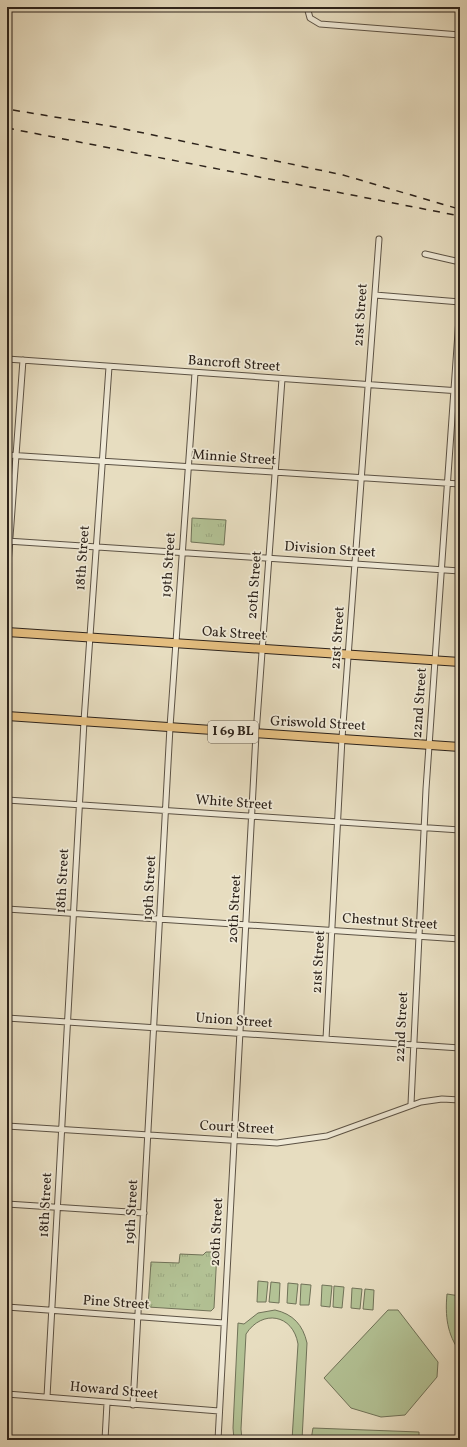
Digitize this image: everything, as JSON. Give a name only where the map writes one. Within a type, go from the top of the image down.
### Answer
[{"type":"main road","name":"Oak Street","points":[[7,632],[460,662]]},
{"type":"main road","name":"Griswold Street","points":[[7,716],[460,747]]},
{"type":"street","points":[[307,7],[307,14],[313,21],[320,24],[460,35]]},
{"type":"street","name":"21st Street","points":[[326,1039],[342,738],[379,239]]},
{"type":"street","points":[[425,254],[460,262]]},
{"type":"street","points":[[374,295],[460,303]]},
{"type":"street","name":"22nd Street","points":[[411,1104],[418,936],[429,745],[460,303]]},
{"type":"street","name":"Bancroft Street","points":[[7,359],[460,391]]},
{"type":"street","points":[[7,578],[8,541],[16,456],[22,360]]},
{"type":"street","name":"18th Street","points":[[47,1397],[84,721],[109,367]]},
{"type":"street","name":"19th Street","points":[[133,1405],[170,727],[195,373]]},
{"type":"street","name":"20th Street","points":[[218,1440],[256,734],[282,379]]},
{"type":"street","name":"Minnie Street","points":[[7,455],[460,484]]},
{"type":"street","name":"Division Street","points":[[8,541],[460,570]]},
{"type":"street","name":"White Street","points":[[7,800],[460,830]]},
{"type":"street","name":"Chestnut Street","points":[[7,909],[460,939]]},
{"type":"street","name":"Union Street","points":[[7,1018],[460,1048]]},
{"type":"street","name":"Court Street","points":[[7,1126],[277,1143],[315,1139],[336,1134],[411,1104],[429,1100],[460,1100]]},
{"type":"street","points":[[7,1204],[144,1213]]},
{"type":"street","name":"Pine Street","points":[[7,1308],[224,1323]]},
{"type":"street","name":"Howard Street","points":[[7,1394],[219,1411]]},
{"type":"street","points":[[105,1440],[107,1403]]},
{"type":"green space","points":[[192,518],[226,520],[224,545],[191,542]]},
{"type":"green space","points":[[206,1252],[217,1252],[214,1308],[211,1311],[148,1307],[151,1262],[179,1263],[180,1254],[203,1255]]},
{"type":"green space","points":[[258,1281],[268,1282],[266,1302],[257,1302]]},
{"type":"green space","points":[[271,1282],[280,1283],[279,1303],[269,1302]]},
{"type":"green space","points":[[288,1283],[298,1284],[296,1304],[287,1303]]},
{"type":"green space","points":[[301,1284],[311,1285],[309,1305],[300,1305]]},
{"type":"green space","points":[[322,1285],[332,1286],[330,1307],[321,1306]]},
{"type":"green space","points":[[334,1286],[344,1287],[342,1308],[333,1307]]},
{"type":"green space","points":[[352,1288],[362,1289],[360,1309],[351,1308]]},
{"type":"green space","points":[[365,1289],[374,1290],[373,1310],[363,1309]]},
{"type":"green space","points":[[447,1294],[460,1296],[460,1352],[452,1338],[448,1324],[446,1310]]},
{"type":"green space","points":[[275,1310],[287,1314],[296,1321],[303,1331],[307,1343],[302,1440],[292,1440],[298,1344],[295,1334],[290,1326],[284,1321],[276,1318],[268,1318],[253,1326],[246,1334],[241,1429],[242,1440],[234,1440],[233,1428],[238,1323],[244,1324],[258,1313]]},
{"type":"green space","points":[[388,1310],[398,1310],[438,1362],[437,1377],[405,1415],[381,1417],[351,1408],[324,1378]]},
{"type":"green space","points":[[313,1428],[419,1432],[419,1440],[311,1440]]},
{"type":"railway","points":[[13,110],[115,127],[343,175],[459,209]]},
{"type":"railway","points":[[7,128],[460,216]]}]
